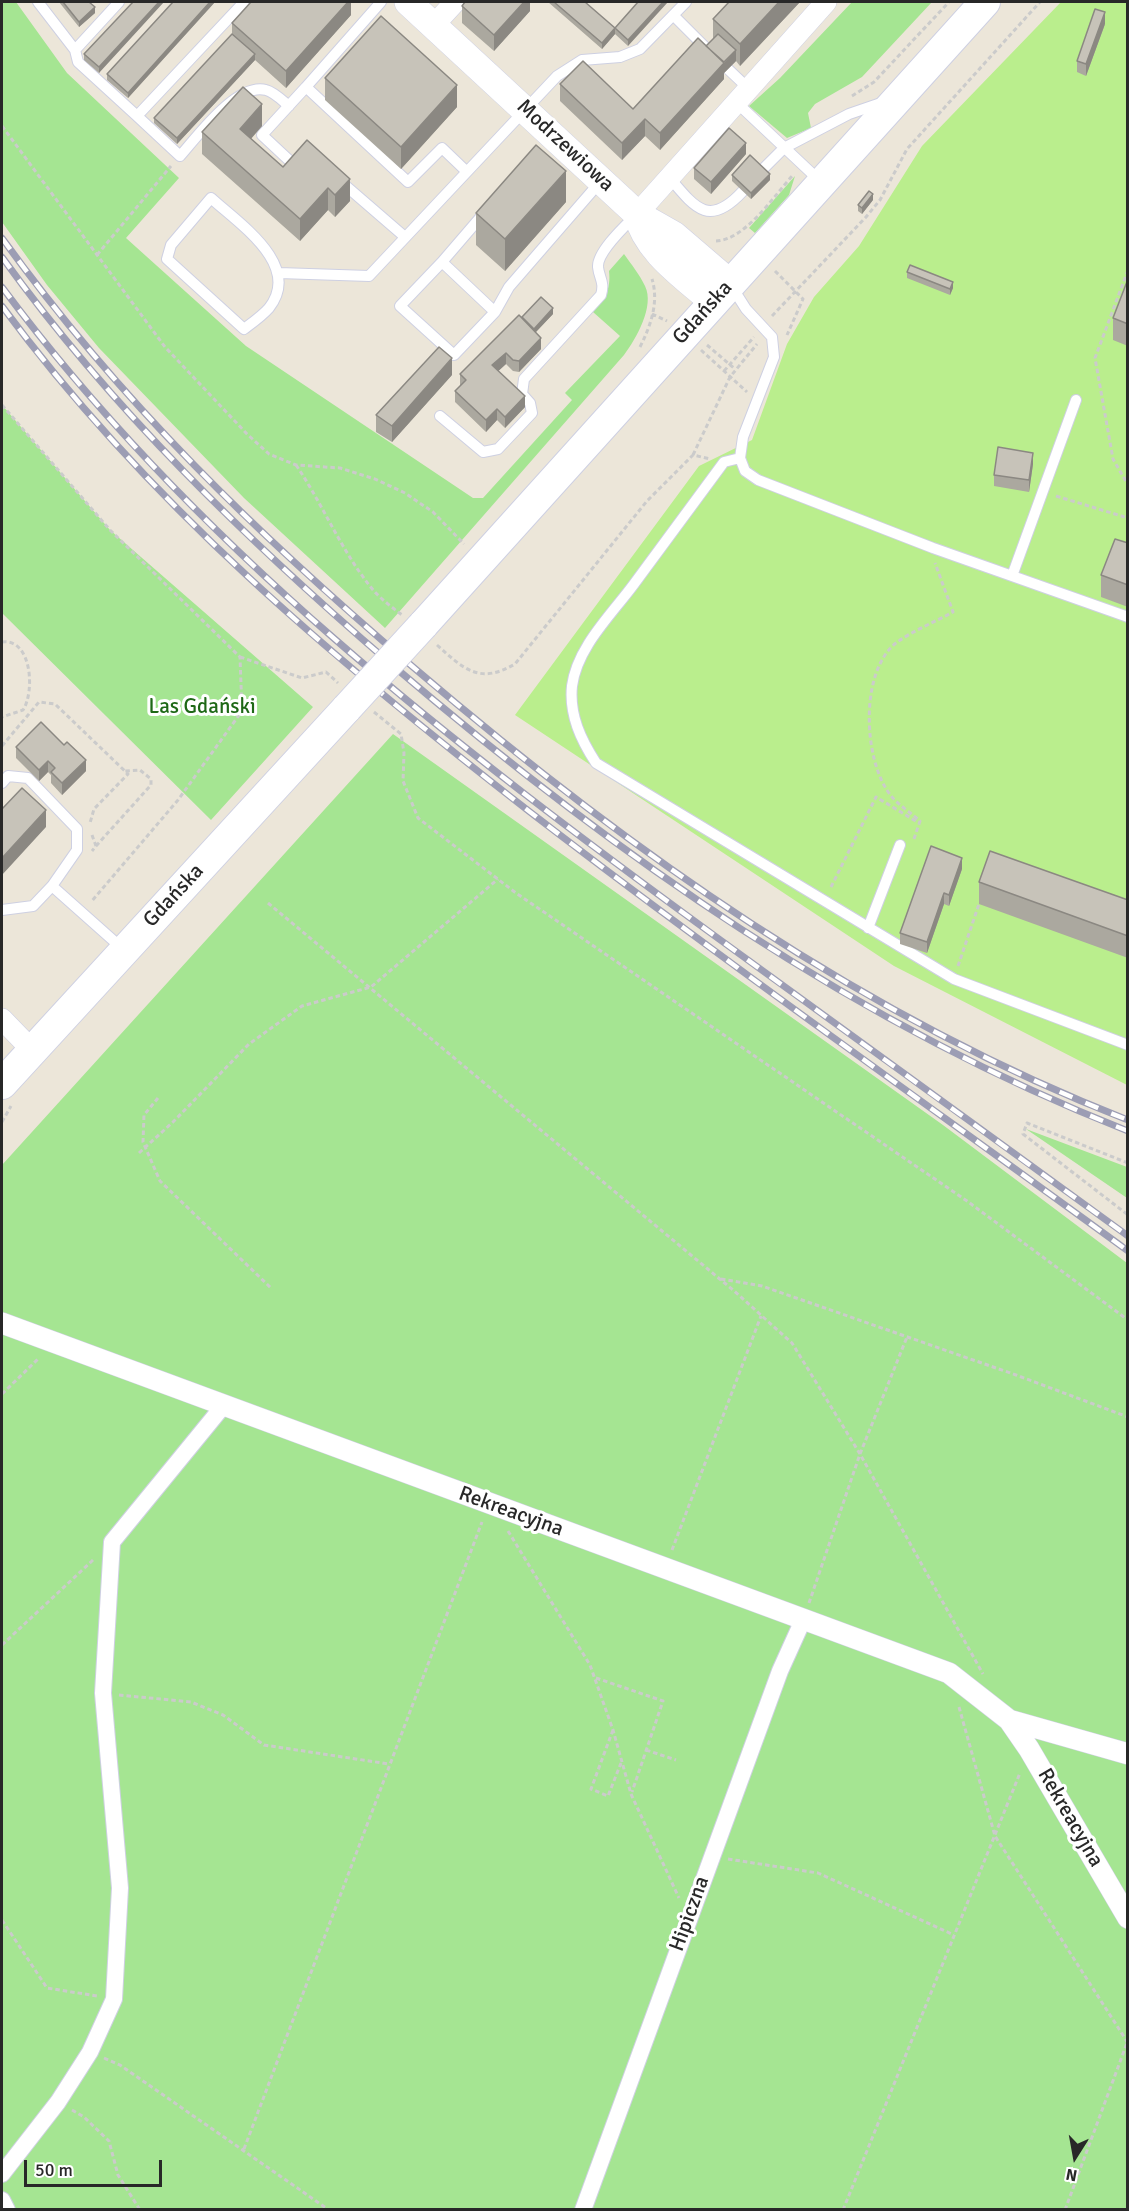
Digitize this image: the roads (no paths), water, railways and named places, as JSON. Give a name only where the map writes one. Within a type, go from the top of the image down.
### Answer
[{"type":"main road","name":"Gdańska","points":[[2,1084],[352,700],[729,301],[821,182],[985,2]]},
{"type":"street","name":"Modrzewiowa","points":[[408,2],[525,109],[548,140],[602,180],[637,213],[674,235],[729,301]]},
{"type":"street","points":[[433,26],[455,2]]},
{"type":"street","points":[[729,301],[649,242],[640,228],[637,213],[826,2]]},
{"type":"street","points":[[2,1018],[32,1050]]},
{"type":"street","name":"Rekreacyjna","points":[[2,1323],[949,1673],[1009,1720],[1029,1749],[1128,1918]]},
{"type":"street","points":[[2,2174],[58,2102],[90,2052],[114,1999],[120,1888],[103,1693],[112,1542],[224,1405]]},
{"type":"street","name":"Hipiczna","points":[[583,2210],[711,1855],[780,1671],[803,1620]]},
{"type":"street","name":"Rekreacyjna","points":[[1009,1720],[1128,1754]]},
{"type":"street","points":[[2,2200],[7,2210]]},
{"type":"lane","points":[[38,2],[75,50],[78,62],[180,156],[224,107],[247,91],[266,90],[289,106]]},
{"type":"lane","points":[[75,50],[119,2]]},
{"type":"lane","points":[[137,116],[244,2]]},
{"type":"lane","points":[[310,155],[292,163],[262,135],[381,2]]},
{"type":"lane","points":[[279,273],[369,276],[557,76],[582,60],[620,57],[640,49],[686,2]]},
{"type":"lane","points":[[674,16],[711,53]]},
{"type":"lane","points":[[728,69],[742,95],[784,148],[821,182]]},
{"type":"lane","points":[[306,87],[408,182],[442,148],[466,171]]},
{"type":"lane","points":[[761,171],[784,148],[849,114],[898,96]]},
{"type":"lane","points":[[328,170],[405,237]]},
{"type":"lane","points":[[669,177],[695,207],[707,212],[718,211],[742,191]]},
{"type":"lane","points":[[496,199],[442,262],[400,306],[454,355],[495,312],[509,287],[602,180]]},
{"type":"lane","points":[[211,198],[268,251],[279,273],[277,293],[269,308],[244,329],[167,259],[168,250],[211,198]]},
{"type":"lane","points":[[440,416],[483,452],[498,449],[532,413],[530,403],[522,394],[524,379],[601,295],[604,286],[598,266],[601,255],[637,213]]},
{"type":"lane","points":[[442,262],[495,312]]},
{"type":"lane","points":[[729,301],[770,333],[774,357],[744,437],[740,458],[745,471],[759,480],[933,548],[1128,617]]},
{"type":"lane","points":[[1012,576],[1076,400]]},
{"type":"lane","points":[[740,458],[724,462],[594,637],[580,661],[572,685],[575,723],[583,744],[596,764],[954,979],[1128,1045]]},
{"type":"lane","points":[[2,910],[33,906],[52,886],[78,850],[77,829],[28,778],[8,776],[3,779]]},
{"type":"lane","points":[[868,928],[900,845]]},
{"type":"lane","points":[[52,886],[124,950]]},
{"type":"railway","points":[[2,238],[95,356],[194,465],[300,567],[494,735],[663,864],[751,924],[842,980],[935,1032],[1030,1078],[1128,1120]]},
{"type":"railway","points":[[2,257],[45,314],[136,421],[234,522],[391,664],[561,802],[740,929],[833,986],[929,1040],[1027,1088],[1128,1131]]},
{"type":"railway","points":[[2,287],[78,382],[159,472],[245,558],[428,718],[621,867],[1128,1236]]},
{"type":"railway","points":[[2,306],[119,448],[182,514],[248,577],[387,698],[530,812],[678,924],[1128,1251]]},
{"type":"park label","name":"Las Gdański","points":[[202,707]]}]
